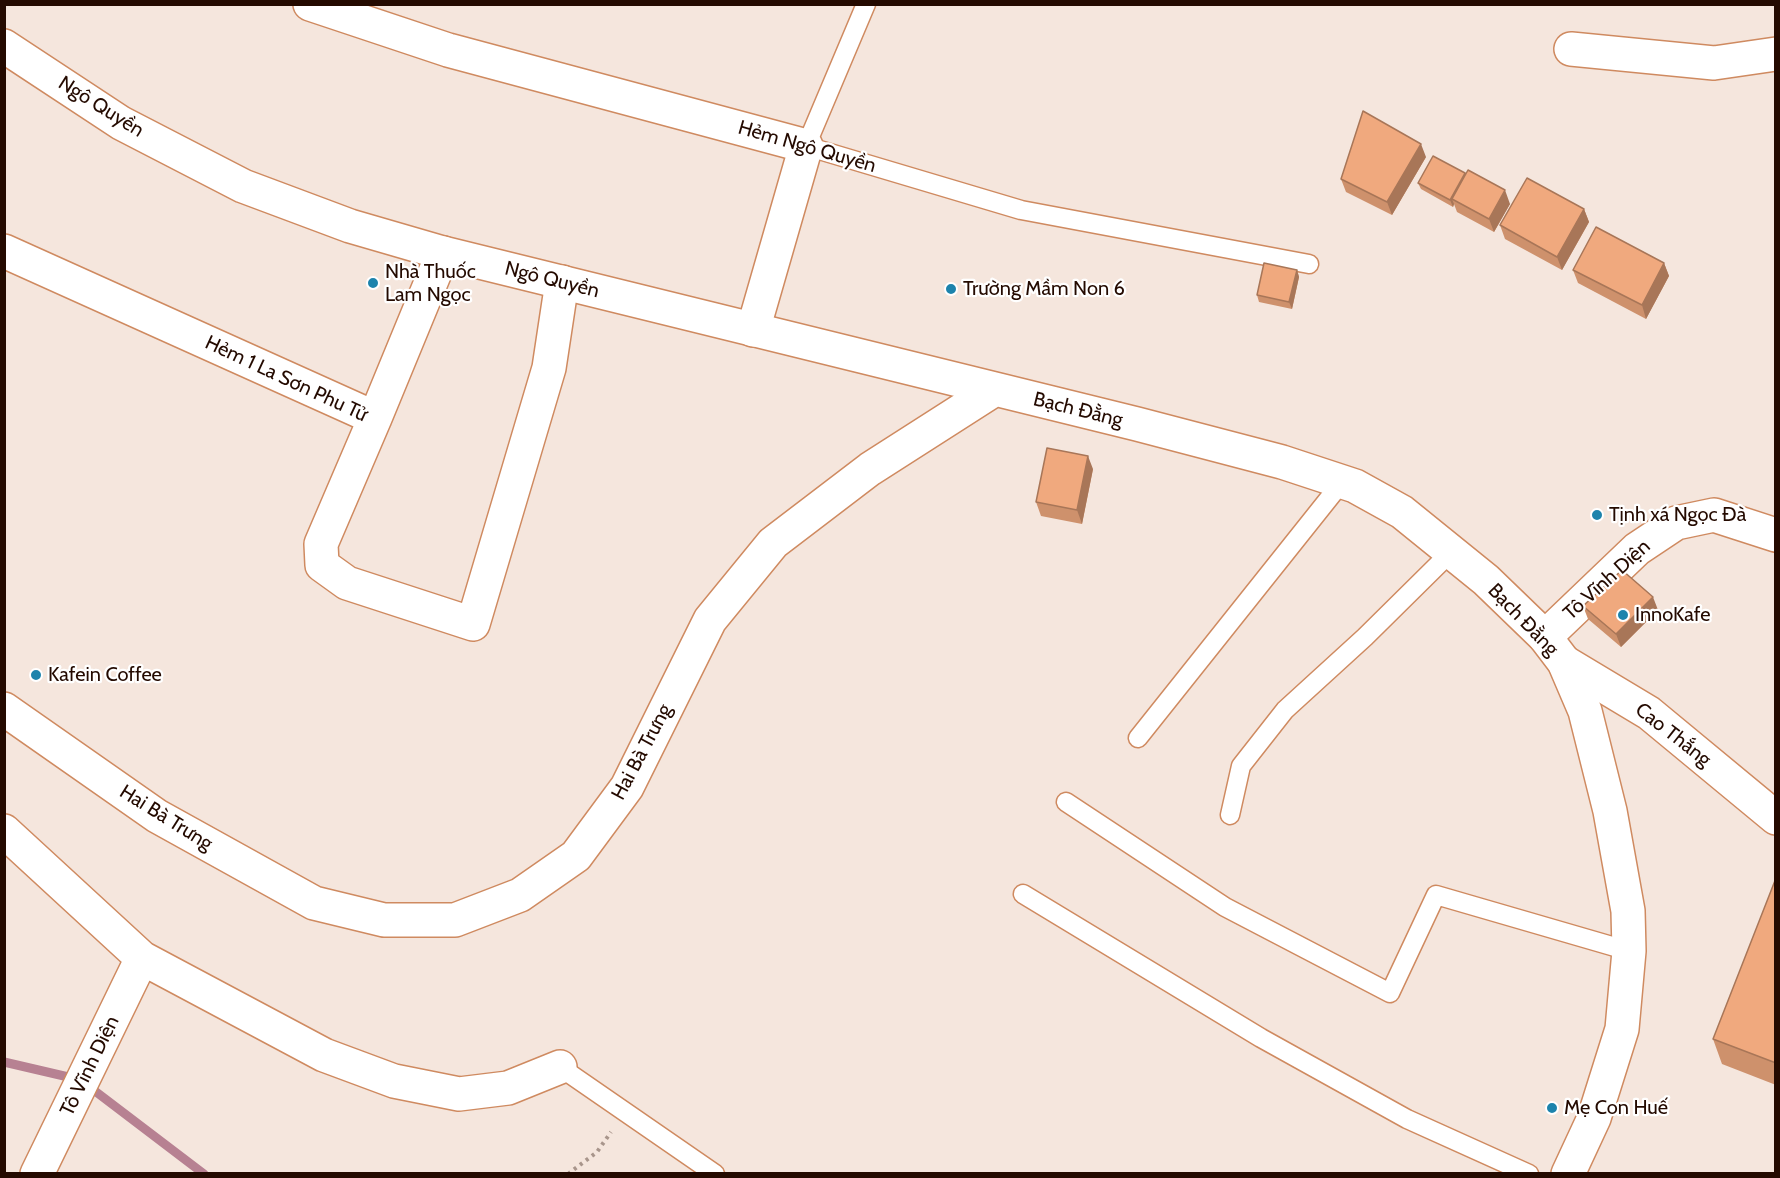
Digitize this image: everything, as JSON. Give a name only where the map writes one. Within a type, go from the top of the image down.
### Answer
[{"type":"street","name":"Hẻm Ngô Quyền","points":[[310,4],[448,50],[806,146]]},
{"type":"street","name":"Ngô Quyền","points":[[4,46],[121,123],[243,186],[350,226],[442,253],[994,389]]},
{"type":"street","points":[[1571,49],[1714,63],[1776,54]]},
{"type":"street","points":[[753,330],[806,146]]},
{"type":"street","points":[[375,418],[442,253]]},
{"type":"street","name":"Hẻm 1 La Sơn Phu Tử","points":[[8,260],[375,418],[321,544],[321,565],[347,583],[473,624],[549,368],[562,282]]},
{"type":"street","name":"Bạch Đằng","points":[[994,389],[1282,462],[1355,486],[1402,512],[1486,580],[1545,637],[1564,663],[1585,711],[1610,811],[1628,911],[1629,951],[1622,1029],[1594,1119],[1568,1173]]},
{"type":"street","name":"Hai Bà Trưng","points":[[4,709],[157,816],[314,903],[384,920],[455,920],[520,895],[576,856],[627,787],[710,620],[773,543],[870,469],[994,389]]},
{"type":"street","name":"Tô Vĩnh Diện","points":[[1545,637],[1637,549],[1676,522],[1714,515],[1776,535]]},
{"type":"street","name":"Cao Thắng","points":[[1564,663],[1649,713],[1776,818]]},
{"type":"street","points":[[4,831],[142,958],[324,1055],[394,1081],[459,1094],[508,1088],[560,1067]]},
{"type":"street","name":"Tô Vĩnh Diện","points":[[37,1173],[142,958]]},
{"type":"lane","points":[[806,146],[866,4]]},
{"type":"lane","name":"Hẻm Ngô Quyền","points":[[806,146],[1021,210],[1309,264]]},
{"type":"lane","points":[[1138,738],[1342,482]]},
{"type":"lane","points":[[1230,814],[1240,766],[1285,710],[1365,637],[1451,552]]},
{"type":"lane","points":[[1066,802],[1225,907],[1390,993],[1436,896],[1629,951]]},
{"type":"lane","points":[[1023,894],[1282,1050],[1407,1119],[1529,1173]]},
{"type":"lane","points":[[560,1067],[715,1173]]},
{"type":"path","points":[[568,1173],[597,1152],[626,1112]]},
{"type":"building","points":[[1363,111],[1421,144],[1387,202],[1341,179]]},
{"type":"building","points":[[1433,156],[1465,173],[1450,200],[1418,183]]},
{"type":"building","points":[[1468,170],[1505,190],[1489,219],[1452,199]]},
{"type":"building","points":[[1527,178],[1584,209],[1557,257],[1500,225]]},
{"type":"building","points":[[1596,227],[1664,263],[1642,305],[1573,270]]},
{"type":"building","points":[[1264,263],[1297,270],[1289,302],[1257,295]]},
{"type":"building","points":[[1047,448],[1088,456],[1077,510],[1036,502]]},
{"type":"building","name":"InnoKafe","points":[[1622,570],[1653,597],[1616,634],[1583,606]]},
{"type":"building","points":[[1776,878],[1776,1063],[1713,1039]]},
{"type":"waterway","points":[[4,1062],[77,1079]]},
{"type":"waterway","points":[[87,1085],[204,1174]]},
{"type":"place","name":"Nhà Thuốc Lam Ngọc","points":[[373,283]]},
{"type":"place","name":"Trường Mầm Non 6","points":[[951,289]]},
{"type":"place","name":"Tịnh xá Ngọc Đà","points":[[1597,515]]},
{"type":"place","name":"InnoKafe","points":[[1623,615]]},
{"type":"place","name":"Kafein Coffee","points":[[36,675]]},
{"type":"place","name":"Mẹ Con Huế","points":[[1552,1108]]}]
